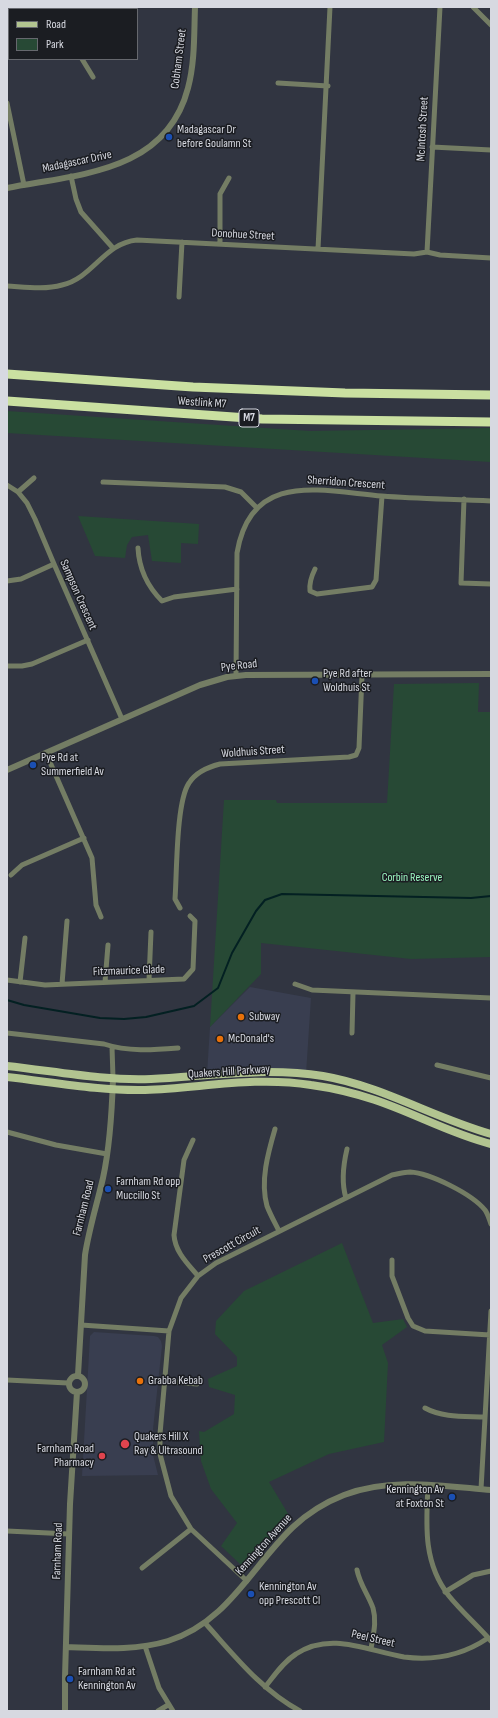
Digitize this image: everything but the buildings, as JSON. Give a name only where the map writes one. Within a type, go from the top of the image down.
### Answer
[{"type":"highway","name":"Westlink M7","points":[[7,374],[193,387],[344,394],[491,395]]},
{"type":"highway","name":"Westlink M7","points":[[7,401],[262,419],[491,422]]},
{"type":"main road","name":"Quakers Hill Parkway","points":[[7,1066],[113,1078],[151,1079],[228,1072],[299,1073],[323,1076],[366,1087],[491,1134]]},
{"type":"main road","name":"Quakers Hill Parkway","points":[[7,1077],[113,1089],[173,1088],[248,1081],[276,1081],[310,1084],[337,1089],[376,1100],[461,1134],[491,1144]]},
{"type":"street","name":"Cobham Street","points":[[179,112],[188,89],[190,79],[195,7]]},
{"type":"street","points":[[318,249],[328,86],[330,7]]},
{"type":"street","name":"McIntosh Street","points":[[426,252],[440,7]]},
{"type":"street","points":[[474,7],[491,25]]},
{"type":"street","points":[[83,60],[93,77]]},
{"type":"street","points":[[278,83],[328,86]]},
{"type":"street","points":[[7,103],[24,185]]},
{"type":"street","name":"Madagascar Drive","points":[[7,188],[71,176],[118,165],[136,156],[161,137],[179,112]]},
{"type":"street","points":[[432,147],[491,150]]},
{"type":"street","points":[[71,176],[76,199],[81,212],[113,248]]},
{"type":"street","points":[[220,243],[220,194],[229,178]]},
{"type":"street","name":"Donohue Street","points":[[7,286],[44,288],[63,285],[80,277],[113,248],[127,241],[137,240],[414,254],[426,252],[440,255],[491,258]]},
{"type":"street","points":[[179,297],[182,242]]},
{"type":"street","points":[[18,492],[34,478]]},
{"type":"street","points":[[103,482],[225,487],[241,492],[257,508]]},
{"type":"street","name":"Sampson Crescent","points":[[7,485],[18,492],[36,518],[54,564],[122,719]]},
{"type":"street","name":"Sherridon Crescent","points":[[236,676],[237,553],[239,542],[242,531],[257,508],[270,499],[282,494],[307,489],[326,489],[382,496],[491,501]]},
{"type":"street","points":[[315,569],[309,585],[310,591],[317,594],[372,587],[376,580],[382,496]]},
{"type":"street","points":[[464,499],[460,583],[491,584]]},
{"type":"street","points":[[138,548],[138,560],[151,590],[162,600],[174,597],[237,589]]},
{"type":"street","points":[[7,581],[21,579],[54,564]]},
{"type":"street","points":[[7,666],[32,664],[88,640]]},
{"type":"street","name":"Pye Road","points":[[7,770],[210,681],[236,676],[491,674]]},
{"type":"street","name":"Woldhuis Street","points":[[180,908],[176,899],[180,808],[185,790],[196,775],[210,766],[220,764],[358,757],[362,675]]},
{"type":"street","points":[[46,753],[84,838],[93,864],[96,905],[101,917]]},
{"type":"street","points":[[11,875],[22,865],[84,838]]},
{"type":"street","name":"Fitzmaurice Glade","points":[[7,980],[45,985],[184,979],[193,969],[195,921],[190,916]]},
{"type":"street","points":[[62,984],[67,921]]},
{"type":"street","points":[[149,980],[151,932]]},
{"type":"street","points":[[20,982],[25,938]]},
{"type":"street","points":[[105,982],[108,945]]},
{"type":"street","points":[[295,984],[312,990],[491,998]]},
{"type":"street","points":[[352,1034],[353,992]]},
{"type":"street","points":[[7,1033],[104,1044],[114,1047],[139,1050],[178,1048]]},
{"type":"street","name":"Farnham Road","points":[[78,1375],[88,1238],[107,1154],[113,1089],[114,1047]]},
{"type":"street","points":[[437,1065],[491,1078]]},
{"type":"street","points":[[275,1129],[267,1159],[265,1194],[268,1208],[279,1231]]},
{"type":"street","points":[[7,1132],[56,1145],[107,1154]]},
{"type":"street","points":[[193,1140],[184,1160],[174,1235],[175,1244],[178,1251],[198,1276]]},
{"type":"street","points":[[346,1198],[342,1182],[343,1165],[347,1149]]},
{"type":"street","name":"Prescott Circuit","points":[[247,1581],[191,1529],[171,1496],[160,1454],[160,1434],[169,1331],[181,1298],[198,1276],[216,1263],[392,1175],[411,1172],[456,1188],[469,1196],[485,1210],[491,1224]]},
{"type":"street","points":[[485,1210],[491,1206]]},
{"type":"street","points":[[392,1260],[392,1276],[409,1320],[416,1328],[424,1331],[490,1335]]},
{"type":"street","points":[[481,1489],[491,1311]]},
{"type":"street","points":[[81,1325],[169,1331]]},
{"type":"street","points":[[78,1375],[83,1378],[85,1385],[81,1391],[77,1392],[70,1389],[68,1383],[71,1378],[78,1375]]},
{"type":"street","points":[[7,1380],[68,1383]]},
{"type":"street","points":[[165,1381],[198,1384]]},
{"type":"street","name":"Farnham Road","points":[[65,1711],[69,1534],[77,1392]]},
{"type":"street","points":[[425,1408],[447,1415],[485,1417]]},
{"type":"street","name":"Kennington Avenue","points":[[66,1647],[145,1646],[177,1637],[205,1623],[220,1611],[247,1581],[279,1541],[294,1526],[310,1513],[329,1502],[350,1493],[376,1487],[405,1485],[491,1490]]},
{"type":"street","points":[[428,1486],[426,1526],[427,1545],[433,1570],[446,1592],[490,1640]]},
{"type":"street","points":[[142,1568],[191,1529]]},
{"type":"street","points":[[7,1530],[69,1534]]},
{"type":"street","points":[[357,1570],[359,1581],[374,1612],[374,1630],[370,1649]]},
{"type":"street","points":[[446,1592],[473,1575],[491,1571]]},
{"type":"street","points":[[205,1623],[265,1687],[279,1699],[300,1711]]},
{"type":"street","name":"Peel Street","points":[[265,1687],[286,1661],[306,1648],[322,1644],[336,1642],[403,1656],[433,1658],[456,1654],[490,1640]]},
{"type":"street","points":[[145,1646],[154,1676],[173,1711]]},
{"type":"street","points":[[158,1711],[168,1704]]},
{"type":"shaded area","points":[[250,987],[311,998],[306,1074],[207,1074],[210,1027]]},
{"type":"shaded area","points":[[94,1332],[154,1336],[158,1337],[161,1341],[162,1346],[153,1429],[153,1455],[158,1475],[82,1476],[90,1336]]},
{"type":"green space","points":[[7,411],[310,431],[491,428],[491,462],[7,433]]},
{"type":"green space","points":[[78,516],[199,524],[198,544],[181,543],[181,563],[152,561],[148,535],[132,537],[127,545],[125,558],[95,556]]},
{"type":"green space","name":"Corbin Reserve","points":[[479,683],[478,712],[491,712],[491,957],[411,959],[261,943],[261,974],[210,1027],[224,800],[276,800],[277,803],[387,803],[394,684]]},
{"type":"green space","points":[[342,1243],[373,1323],[403,1319],[407,1327],[382,1345],[388,1363],[384,1442],[329,1454],[269,1482],[290,1517],[274,1533],[248,1565],[242,1566],[221,1546],[237,1523],[211,1489],[201,1461],[199,1431],[204,1432],[234,1414],[235,1395],[209,1387],[208,1379],[237,1366],[237,1357],[215,1334],[216,1321],[244,1291]]},
{"type":"waterway","points":[[7,1000],[24,1005],[100,1018],[124,1019],[146,1017],[194,1006],[218,988],[232,953],[256,911],[265,900],[282,894],[471,898],[491,896]]},
{"type":"place","name":"Madagascar Dr before Goulamn St","points":[[169,137]]},
{"type":"place","name":"Pye Rd after Woldhuis St","points":[[315,681]]},
{"type":"place","name":"Pye Rd at Summerfield Av","points":[[33,765]]},
{"type":"place","name":"Subway","points":[[241,1017]]},
{"type":"place","name":"McDonald's","points":[[220,1039]]},
{"type":"place","name":"Farnham Rd opp Muccillo St","points":[[108,1189]]},
{"type":"place","name":"Grabba Kebab","points":[[140,1381]]},
{"type":"place","name":"Quakers Hill X Ray & Ultrasound","points":[[125,1444]]},
{"type":"place","name":"Farnham Road Pharmacy","points":[[102,1456]]},
{"type":"place","name":"Kennington Av at Foxton St","points":[[452,1497]]},
{"type":"place","name":"Kennington Av opp Prescott Cl","points":[[251,1594]]},
{"type":"place","name":"Farnham Rd at Kennington Av","points":[[70,1679]]}]
